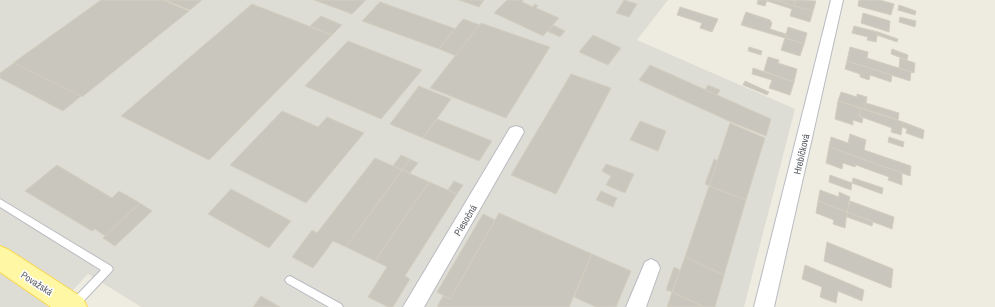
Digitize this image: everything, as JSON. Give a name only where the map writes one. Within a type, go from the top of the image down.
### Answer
[{"type":"main road","name":"Považská","points":[[0,258],[73,306]]},
{"type":"street","name":"Hrebíčková","points":[[764,307],[838,0]]},
{"type":"street","name":"Piesočná","points":[[413,307],[516,132]]},
{"type":"street","points":[[636,307],[652,268]]},
{"type":"lane","points":[[0,203],[108,269],[73,306]]},
{"type":"lane","points":[[290,280],[338,307]]},
{"type":"shaded area","points":[[0,0],[668,0],[637,40],[795,109],[744,307],[141,307],[88,274],[57,307],[0,307]]},
{"type":"building","points":[[101,0],[163,0],[189,11],[82,97],[13,63]]},
{"type":"building","points":[[165,0],[202,0],[190,10]]},
{"type":"building","points":[[314,0],[366,0],[352,14]]},
{"type":"building","points":[[459,0],[484,0],[479,7]]},
{"type":"building","points":[[507,0],[523,0],[522,2],[533,7],[535,4],[538,6],[536,8],[559,18],[543,36],[494,13]]},
{"type":"building","points":[[624,0],[637,4],[629,17],[616,13]]},
{"type":"building","points":[[758,0],[767,0],[765,6],[757,4]]},
{"type":"building","points":[[767,0],[775,0],[813,11],[810,22],[790,16],[792,9]]},
{"type":"building","points":[[776,0],[792,0],[796,1],[794,6]]},
{"type":"building","points":[[796,0],[816,1],[813,11],[794,6]]},
{"type":"building","points":[[859,0],[880,0],[894,4],[891,15],[858,6]]},
{"type":"building","points":[[380,2],[456,29],[439,49],[362,21]]},
{"type":"building","points":[[252,4],[332,35],[209,160],[121,116]]},
{"type":"building","points":[[899,5],[916,11],[915,15],[898,10]]},
{"type":"building","points":[[680,7],[718,19],[712,32],[700,28],[702,23],[677,15]]},
{"type":"building","points":[[746,12],[770,20],[772,23],[770,29],[786,34],[785,38],[741,25]]},
{"type":"building","points":[[863,13],[890,21],[889,32],[861,23]]},
{"type":"building","points":[[321,16],[342,25],[332,35],[310,26]]},
{"type":"building","points":[[900,17],[916,21],[915,27],[899,22]]},
{"type":"building","points":[[463,19],[480,25],[456,56],[439,49]]},
{"type":"building","points":[[481,23],[550,47],[506,118],[430,88]]},
{"type":"building","points":[[553,25],[565,31],[560,37],[547,31]]},
{"type":"building","points":[[854,26],[878,32],[876,42],[867,40],[868,37],[852,33]]},
{"type":"building","points":[[788,27],[807,33],[804,44],[785,38]]},
{"type":"building","points":[[878,32],[898,39],[897,42],[877,35]]},
{"type":"building","points":[[593,35],[621,48],[608,65],[579,52]]},
{"type":"building","points":[[785,38],[804,44],[800,56],[781,50]]},
{"type":"building","points":[[348,41],[422,70],[381,119],[305,86]]},
{"type":"building","points":[[749,47],[762,51],[761,55],[748,51]]},
{"type":"building","points":[[850,47],[868,52],[867,58],[911,72],[910,81],[847,61]]},
{"type":"building","points":[[892,49],[908,55],[907,60],[891,54]]},
{"type":"building","points":[[768,57],[779,60],[778,63],[797,69],[794,82],[764,71]]},
{"type":"building","points":[[900,58],[915,63],[914,73],[899,68]]},
{"type":"building","points":[[847,61],[892,75],[891,82],[870,75],[869,80],[860,77],[860,74],[845,69]]},
{"type":"building","points":[[14,63],[81,96],[63,111],[0,78],[0,73]]},
{"type":"building","points":[[650,65],[771,119],[766,136],[731,122],[639,80]]},
{"type":"building","points":[[753,68],[794,82],[790,95],[769,88],[772,80],[752,74]]},
{"type":"building","points":[[571,74],[611,88],[556,194],[511,175]]},
{"type":"building","points":[[745,81],[769,92],[767,95],[743,85]]},
{"type":"building","points":[[708,85],[720,90],[717,95],[705,90]]},
{"type":"building","points":[[419,86],[451,99],[423,138],[390,124]]},
{"type":"building","points":[[841,92],[857,97],[857,94],[867,97],[865,109],[838,101]]},
{"type":"building","points":[[838,101],[860,108],[859,116],[863,118],[862,123],[853,120],[853,125],[835,119]]},
{"type":"building","points":[[866,103],[899,113],[898,120],[865,109]]},
{"type":"building","points":[[860,108],[903,122],[901,135],[891,132],[892,128],[859,116]]},
{"type":"building","points":[[282,111],[318,127],[327,117],[364,133],[306,203],[230,165]]},
{"type":"building","points":[[437,119],[492,141],[479,161],[423,138]]},
{"type":"building","points":[[640,121],[666,131],[658,151],[630,140]]},
{"type":"building","points":[[903,122],[924,130],[923,139],[906,133],[907,129],[902,127]]},
{"type":"building","points":[[730,123],[765,138],[746,200],[709,186]]},
{"type":"building","points":[[850,134],[866,140],[864,150],[911,166],[910,176],[829,147],[831,137],[848,143]]},
{"type":"building","points":[[889,137],[904,142],[903,147],[888,142]]},
{"type":"building","points":[[829,147],[902,173],[902,185],[888,180],[889,177],[856,165],[855,167],[843,163],[842,169],[826,163]]},
{"type":"building","points":[[401,155],[410,159],[402,170],[393,166]]},
{"type":"building","points":[[375,158],[402,170],[346,247],[333,241],[313,268],[292,257],[312,230],[317,233]]},
{"type":"building","points":[[410,159],[418,163],[410,173],[402,170]]},
{"type":"building","points":[[714,159],[718,161],[709,186],[705,184]]},
{"type":"building","points":[[606,164],[634,174],[625,193],[606,185],[611,176],[602,171]]},
{"type":"building","points":[[57,165],[112,198],[119,191],[140,203],[105,236],[95,229],[92,231],[25,191]]},
{"type":"building","points":[[402,170],[429,182],[375,261],[346,247]]},
{"type":"building","points":[[830,175],[852,183],[851,190],[829,182]]},
{"type":"building","points":[[853,178],[883,188],[882,194],[852,183]]},
{"type":"building","points":[[454,181],[463,185],[457,194],[448,190]]},
{"type":"building","points":[[429,182],[457,194],[405,276],[410,279],[393,307],[388,307],[368,297],[387,267],[375,261]]},
{"type":"building","points":[[709,186],[746,200],[724,275],[685,257]]},
{"type":"building","points":[[231,189],[291,221],[269,248],[208,214]]},
{"type":"building","points":[[820,190],[839,197],[839,192],[850,197],[847,212],[818,201]]},
{"type":"building","points":[[601,191],[617,198],[613,207],[596,200]]},
{"type":"building","points":[[818,201],[847,212],[845,228],[833,224],[834,220],[816,213]]},
{"type":"building","points":[[850,201],[894,217],[892,229],[847,212]]},
{"type":"building","points":[[140,203],[152,211],[115,246],[103,238]]},
{"type":"building","points":[[847,212],[873,222],[872,226],[847,217]]},
{"type":"building","points":[[499,213],[592,254],[569,307],[437,307],[443,296],[450,299]]},
{"type":"building","points":[[483,214],[495,220],[450,299],[437,292]]},
{"type":"building","points":[[827,242],[893,269],[891,288],[824,261]]},
{"type":"building","points":[[592,254],[631,271],[616,307],[596,307],[574,297]]},
{"type":"building","points":[[685,257],[724,275],[715,307],[704,307],[672,292]]},
{"type":"building","points":[[805,265],[864,290],[862,301],[838,291],[836,303],[820,297],[822,287],[802,279]]},
{"type":"building","points":[[674,267],[680,270],[672,292],[666,290]]},
{"type":"building","points":[[672,292],[704,307],[667,307]]},
{"type":"building","points":[[261,296],[280,307],[253,307]]}]
